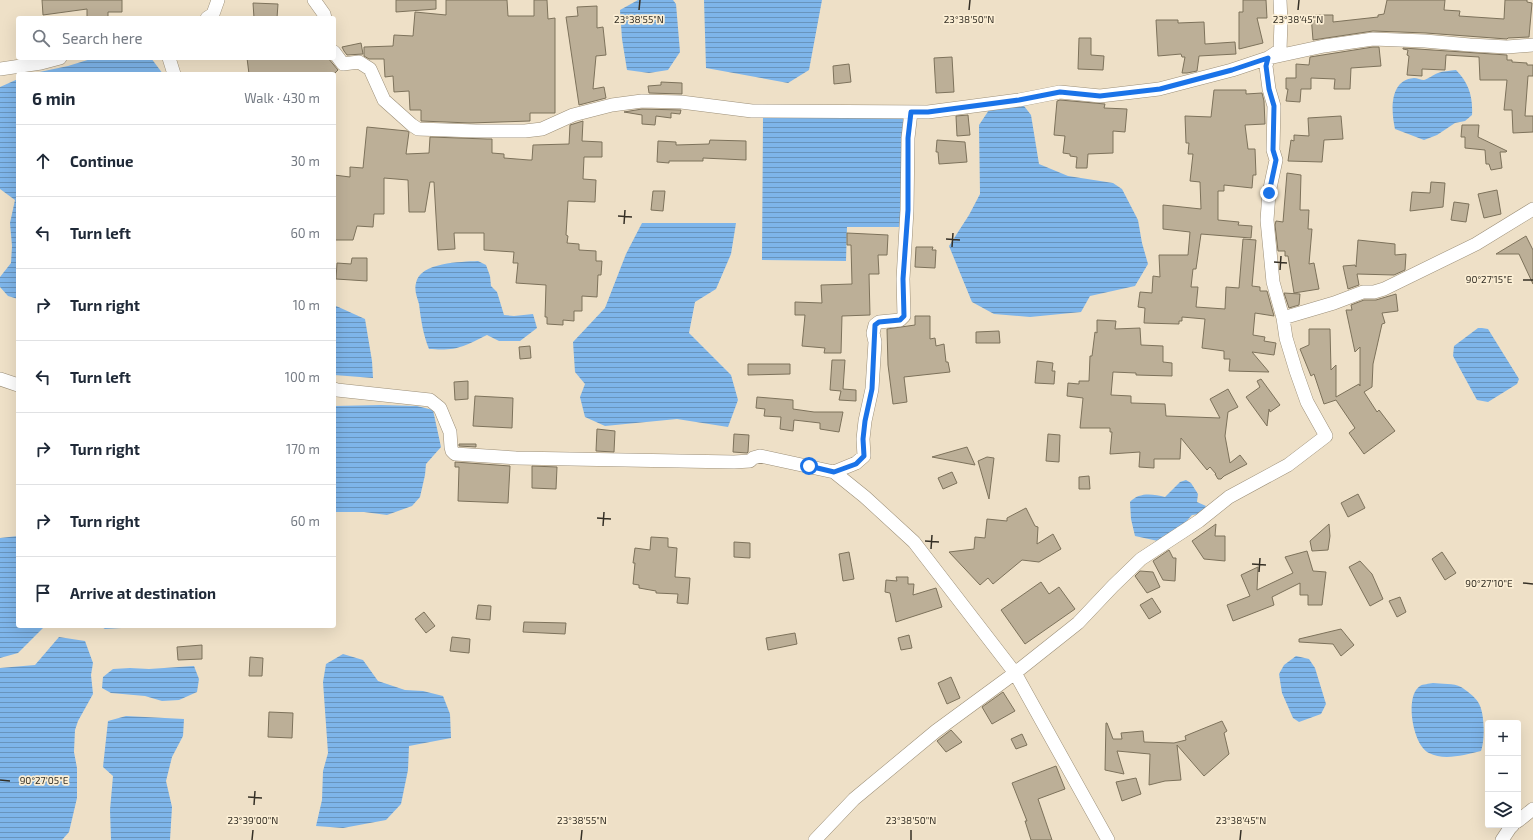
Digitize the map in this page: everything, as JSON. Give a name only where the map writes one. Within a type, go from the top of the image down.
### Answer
[{"type":"street","points":[[210,16],[213,14],[218,0]]},
{"type":"street","points":[[314,0],[324,16]]},
{"type":"street","points":[[815,840],[854,799],[936,731],[1015,673],[1078,623],[1141,559],[1199,521],[1229,497],[1288,466],[1326,436],[1307,402],[1286,338],[1283,318],[1273,282],[1267,220],[1269,193],[1276,160],[1273,150],[1274,106],[1269,89],[1266,66],[1268,58],[1280,50],[1280,0]]},
{"type":"street","points":[[336,55],[342,64],[359,62],[370,69],[384,100],[418,129],[525,131],[542,129],[573,115],[612,105],[642,101],[681,102],[752,110],[928,112],[1019,100],[1060,92],[1100,96],[1160,89],[1232,70],[1268,58],[1324,46],[1373,39],[1506,47],[1533,45]]},
{"type":"street","points":[[0,69],[52,60]]},
{"type":"street","points":[[170,60],[173,72]]},
{"type":"street","points":[[834,472],[856,464],[864,456],[863,439],[865,421],[872,389],[875,325],[879,322],[900,320],[904,316],[903,279],[908,210],[908,138],[911,112]]},
{"type":"street","points":[[1283,318],[1334,303],[1363,292],[1374,292],[1384,289],[1476,244],[1533,209]]},
{"type":"street","points":[[0,379],[16,384]]},
{"type":"street","points":[[336,390],[430,400],[440,408],[450,432],[451,447],[455,454],[516,458],[734,462],[750,461],[760,456],[834,472],[865,497],[914,542],[1015,673],[1108,840]]},
{"type":"street","points":[[1521,819],[1533,809]]},
{"type":"street","points":[[1502,840],[1510,828]]},
{"type":"water","points":[[638,0],[673,0],[676,4],[680,52],[668,70],[649,73],[627,70],[622,39],[620,10]]},
{"type":"water","points":[[704,0],[822,0],[809,70],[788,83],[706,68]]},
{"type":"water","points":[[88,60],[152,60],[162,72],[40,72]]},
{"type":"water","points":[[1456,70],[1467,85],[1471,96],[1472,115],[1465,121],[1455,123],[1437,135],[1424,140],[1395,129],[1393,105],[1396,90],[1400,84],[1406,80],[1414,78],[1424,80],[1440,72]]},
{"type":"water","points":[[16,80],[16,298],[8,296],[0,287],[0,277],[11,263],[12,246],[10,223],[15,200],[0,189],[0,87]]},
{"type":"water","points":[[1021,102],[1031,115],[1039,164],[1068,176],[1113,183],[1122,189],[1138,220],[1148,264],[1135,286],[1090,296],[1081,312],[1030,317],[994,314],[972,302],[949,246],[969,215],[980,194],[979,125],[991,107]]},
{"type":"water","points":[[763,116],[903,117],[902,227],[847,227],[846,261],[762,260]]},
{"type":"water","points":[[642,223],[736,223],[731,254],[716,289],[695,302],[689,333],[731,375],[738,400],[728,427],[677,419],[605,426],[585,417],[580,397],[585,384],[575,372],[573,342],[605,308],[626,254]]},
{"type":"water","points":[[478,261],[486,265],[490,276],[491,286],[497,292],[504,315],[514,316],[533,314],[537,328],[520,341],[499,341],[487,335],[472,343],[453,349],[429,349],[421,321],[415,286],[419,276],[425,271],[442,264]]},
{"type":"water","points":[[336,306],[365,319],[372,361],[373,378],[336,375]]},
{"type":"water","points":[[1478,328],[1488,329],[1519,379],[1517,384],[1488,402],[1477,400],[1453,356],[1454,346]]},
{"type":"water","points":[[336,406],[417,406],[433,410],[441,447],[426,464],[420,497],[412,506],[387,515],[364,512],[336,512]]},
{"type":"water","points":[[1186,480],[1191,483],[1198,494],[1197,502],[1206,506],[1204,510],[1192,515],[1183,525],[1158,541],[1135,536],[1131,519],[1130,502],[1142,495],[1156,495],[1165,497],[1180,482]]},
{"type":"water","points":[[16,536],[16,628],[43,628],[18,653],[0,658],[0,538]]},
{"type":"water","points":[[59,637],[85,641],[93,663],[91,675],[93,694],[78,721],[75,730],[74,752],[77,768],[77,798],[69,832],[62,840],[0,840],[0,668],[35,665]]},
{"type":"water","points":[[343,654],[363,660],[378,681],[405,690],[423,691],[443,696],[450,714],[451,738],[409,746],[408,770],[401,804],[386,820],[343,828],[316,826],[322,800],[323,771],[328,753],[323,682],[326,664]]},
{"type":"water","points":[[1296,656],[1309,659],[1315,668],[1326,704],[1321,714],[1299,722],[1293,718],[1282,693],[1279,674],[1284,665]]},
{"type":"water","points":[[194,666],[199,679],[197,692],[179,700],[162,701],[145,696],[111,693],[102,688],[103,677],[113,669],[149,669]]},
{"type":"water","points":[[1433,683],[1451,684],[1463,688],[1478,702],[1482,712],[1484,726],[1481,751],[1461,756],[1441,757],[1429,753],[1423,749],[1412,721],[1412,700],[1415,691],[1420,686]]},
{"type":"water","points":[[126,716],[184,719],[183,736],[172,757],[166,781],[172,807],[170,840],[111,840],[110,810],[113,776],[103,767],[108,721]]},
{"type":"building","points":[[42,0],[122,0],[122,12],[108,12],[108,16],[87,16],[87,9],[43,15]]},
{"type":"building","points":[[396,0],[436,0],[436,9],[396,12]]},
{"type":"building","points":[[446,0],[507,0],[508,16],[534,16],[534,0],[547,0],[548,19],[555,18],[555,113],[530,113],[530,121],[470,123],[421,121],[421,110],[410,110],[409,91],[394,92],[393,76],[385,77],[384,59],[369,59],[364,56],[364,47],[393,46],[394,35],[413,36],[415,12],[446,15]]},
{"type":"building","points":[[1243,0],[1266,0],[1267,18],[1257,18],[1263,43],[1239,49],[1239,12],[1243,12]]},
{"type":"building","points":[[1387,0],[1445,0],[1444,10],[1460,11],[1459,16],[1504,19],[1505,0],[1527,0],[1527,2],[1532,3],[1529,37],[1507,39],[1373,31],[1313,40],[1311,15],[1333,15],[1333,22],[1378,17],[1378,15],[1384,14]]},
{"type":"building","points":[[253,3],[278,4],[277,16],[254,16]]},
{"type":"building","points":[[597,6],[597,28],[603,27],[606,55],[596,56],[593,89],[604,87],[606,98],[579,105],[566,17],[578,16],[577,7]]},
{"type":"building","points":[[1156,20],[1178,20],[1178,23],[1204,22],[1205,44],[1235,42],[1236,54],[1199,56],[1197,71],[1182,73],[1185,57],[1182,57],[1181,54],[1158,56]]},
{"type":"building","points":[[1079,38],[1091,38],[1091,55],[1104,56],[1103,70],[1078,69]]},
{"type":"building","points":[[361,43],[363,54],[347,55],[342,47]]},
{"type":"building","points":[[1379,47],[1381,66],[1351,68],[1350,89],[1334,89],[1335,79],[1311,78],[1311,89],[1301,89],[1300,102],[1286,101],[1288,89],[1286,89],[1286,78],[1296,78],[1296,64],[1309,65],[1310,57]]},
{"type":"building","points":[[1403,48],[1507,55],[1507,60],[1512,60],[1512,62],[1533,65],[1533,76],[1528,76],[1525,116],[1533,116],[1533,132],[1513,133],[1512,110],[1504,110],[1507,80],[1480,80],[1479,57],[1446,55],[1445,70],[1422,69],[1422,76],[1407,75],[1409,56],[1407,55],[1408,50]]},
{"type":"building","points":[[952,57],[954,92],[936,93],[934,58]]},
{"type":"building","points":[[247,60],[330,60],[338,70],[336,72],[249,72]]},
{"type":"building","points":[[849,64],[851,82],[834,84],[833,66]]},
{"type":"building","points":[[661,82],[682,83],[682,94],[649,93],[648,86],[661,85]]},
{"type":"building","points":[[1214,90],[1246,90],[1246,94],[1262,93],[1264,101],[1265,124],[1245,125],[1248,149],[1255,149],[1256,175],[1253,175],[1252,188],[1224,185],[1224,191],[1218,191],[1218,220],[1239,222],[1238,225],[1252,226],[1251,238],[1201,234],[1196,269],[1193,269],[1191,287],[1198,287],[1196,307],[1225,309],[1226,287],[1239,288],[1243,239],[1256,240],[1252,286],[1260,287],[1260,291],[1267,291],[1274,316],[1255,313],[1253,335],[1265,337],[1264,341],[1276,343],[1274,355],[1252,352],[1269,372],[1229,371],[1230,359],[1224,359],[1224,351],[1202,348],[1205,319],[1182,317],[1182,321],[1179,321],[1179,324],[1144,323],[1145,308],[1138,307],[1140,292],[1152,293],[1153,276],[1160,277],[1159,255],[1188,255],[1190,232],[1163,229],[1163,205],[1201,209],[1200,182],[1190,181],[1193,154],[1188,154],[1189,143],[1186,143],[1185,116],[1211,117]]},
{"type":"building","points":[[1057,101],[1105,104],[1104,108],[1127,109],[1125,132],[1113,131],[1113,153],[1088,154],[1087,168],[1076,168],[1077,157],[1063,153],[1065,136],[1054,135]]},
{"type":"building","points":[[642,109],[681,110],[680,114],[671,113],[671,118],[656,116],[655,125],[642,124],[642,115],[624,112]]},
{"type":"building","points":[[968,115],[970,135],[957,136],[956,116]]},
{"type":"building","points":[[1341,116],[1343,139],[1324,140],[1322,162],[1288,161],[1291,140],[1294,141],[1294,135],[1309,136],[1308,118]]},
{"type":"building","points":[[583,121],[582,141],[602,142],[602,157],[584,157],[583,179],[596,180],[595,202],[568,201],[567,243],[579,244],[579,250],[596,251],[596,261],[602,261],[601,275],[598,275],[597,297],[582,296],[582,311],[574,311],[574,321],[563,320],[563,325],[547,324],[547,317],[545,317],[546,285],[516,283],[518,263],[513,263],[514,252],[484,250],[484,233],[454,233],[455,249],[438,250],[434,182],[430,182],[425,212],[409,212],[408,180],[384,178],[384,214],[374,214],[373,227],[357,226],[353,240],[336,240],[336,175],[350,177],[350,167],[363,168],[367,127],[409,132],[406,154],[429,153],[430,137],[492,139],[492,153],[504,154],[504,158],[532,160],[533,145],[569,144],[570,125]]},
{"type":"building","points":[[1462,125],[1479,125],[1478,137],[1507,151],[1500,152],[1502,168],[1491,170],[1489,164],[1486,164],[1485,150],[1465,148],[1465,137],[1461,137]]},
{"type":"building","points":[[710,140],[746,141],[746,160],[703,158],[703,161],[669,161],[669,163],[657,162],[658,141],[676,142],[676,145],[709,144]]},
{"type":"building","points":[[937,140],[965,142],[967,162],[939,164],[938,152],[936,152]]},
{"type":"building","points":[[1287,173],[1301,175],[1300,210],[1309,210],[1308,229],[1312,229],[1309,264],[1314,263],[1319,289],[1294,293],[1288,256],[1285,256],[1285,251],[1278,251],[1275,225],[1276,221],[1283,222]]},
{"type":"building","points":[[1431,182],[1445,183],[1443,207],[1410,211],[1412,192],[1430,193]]},
{"type":"building","points":[[1497,190],[1501,214],[1484,218],[1478,194]]},
{"type":"building","points":[[653,191],[665,191],[663,211],[651,210]]},
{"type":"building","points":[[1454,202],[1469,204],[1466,222],[1451,220]]},
{"type":"building","points":[[847,233],[888,235],[887,255],[878,255],[879,274],[869,274],[870,315],[842,316],[841,353],[824,353],[825,348],[802,346],[805,315],[795,315],[795,302],[822,303],[821,285],[852,284],[851,245],[847,245]]},
{"type":"building","points":[[1526,236],[1533,250],[1533,284],[1519,254],[1496,254]]},
{"type":"building","points":[[1358,240],[1395,244],[1395,255],[1406,254],[1405,270],[1394,275],[1357,274],[1359,285],[1348,289],[1343,266],[1355,265],[1356,267]]},
{"type":"building","points":[[916,247],[933,247],[932,250],[936,250],[935,268],[915,267]]},
{"type":"building","points":[[352,258],[367,258],[367,281],[336,279],[337,263],[351,264]]},
{"type":"building","points":[[1284,293],[1300,294],[1299,305],[1289,308]]},
{"type":"building","points":[[1396,294],[1398,311],[1382,313],[1385,323],[1382,324],[1373,364],[1372,387],[1364,392],[1377,412],[1379,410],[1395,431],[1364,454],[1349,433],[1355,428],[1336,400],[1324,404],[1314,374],[1311,376],[1300,349],[1309,345],[1309,329],[1330,329],[1331,370],[1336,365],[1336,397],[1359,384],[1360,386],[1360,347],[1355,352],[1346,310],[1352,310],[1351,305],[1364,300],[1376,300]]},
{"type":"building","points":[[915,316],[930,316],[930,339],[935,338],[936,346],[944,344],[946,362],[948,362],[950,372],[904,377],[907,402],[893,404],[888,365],[887,329],[915,325]]},
{"type":"building","points":[[1097,320],[1116,321],[1115,329],[1140,328],[1141,345],[1163,346],[1163,362],[1172,363],[1172,376],[1136,375],[1136,373],[1113,372],[1111,395],[1131,396],[1131,403],[1165,404],[1166,416],[1220,418],[1210,399],[1228,389],[1238,407],[1228,412],[1225,436],[1230,463],[1240,455],[1247,464],[1221,479],[1218,479],[1210,467],[1207,470],[1181,438],[1180,459],[1154,459],[1154,468],[1139,467],[1140,452],[1110,454],[1112,432],[1110,432],[1110,428],[1080,428],[1083,398],[1067,396],[1068,383],[1079,384],[1079,381],[1089,381],[1090,356],[1092,356],[1095,332],[1097,333]]},
{"type":"building","points":[[999,331],[1000,343],[976,343],[976,332]]},
{"type":"building","points":[[530,346],[531,358],[520,359],[519,347]]},
{"type":"building","points":[[832,360],[845,360],[843,389],[856,390],[856,401],[839,400],[841,391],[830,390]]},
{"type":"building","points":[[1037,361],[1053,363],[1052,371],[1055,371],[1054,384],[1035,383]]},
{"type":"building","points":[[748,364],[790,364],[790,374],[748,375]]},
{"type":"building","points":[[1261,379],[1280,405],[1270,412],[1269,409],[1267,426],[1246,397],[1260,387],[1257,381]]},
{"type":"building","points":[[468,381],[468,399],[455,400],[454,382]]},
{"type":"building","points":[[475,396],[513,398],[512,428],[473,426]]},
{"type":"building","points":[[757,397],[793,400],[793,409],[814,412],[843,412],[839,432],[820,429],[820,423],[794,420],[793,431],[780,429],[781,417],[764,416],[765,409],[756,408]]},
{"type":"building","points":[[597,429],[615,431],[614,452],[596,451]]},
{"type":"building","points":[[734,434],[749,435],[747,453],[733,452]]},
{"type":"building","points":[[1048,434],[1060,435],[1059,462],[1046,461]]},
{"type":"building","points":[[459,444],[476,444],[476,447],[459,446]]},
{"type":"building","points":[[967,447],[975,465],[932,457]]},
{"type":"building","points":[[987,457],[994,458],[989,499],[978,461]]},
{"type":"building","points":[[455,462],[510,466],[508,503],[458,501],[459,467],[455,467]]},
{"type":"building","points":[[532,466],[557,467],[556,489],[532,488]]},
{"type":"building","points":[[952,472],[957,483],[943,489],[938,478]]},
{"type":"building","points":[[1089,476],[1090,489],[1079,489],[1079,477]]},
{"type":"building","points":[[1358,494],[1365,508],[1348,517],[1341,503]]},
{"type":"building","points":[[1026,508],[1035,526],[1038,527],[1037,544],[1053,534],[1061,549],[1039,562],[1022,560],[993,584],[988,578],[980,585],[949,552],[974,549],[975,537],[985,538],[987,519],[1007,521],[1007,518]]},
{"type":"building","points":[[1216,524],[1215,536],[1225,536],[1225,561],[1204,559],[1192,541]]},
{"type":"building","points":[[1329,524],[1330,536],[1328,550],[1312,551],[1310,541]]},
{"type":"building","points":[[651,537],[668,538],[668,547],[677,548],[675,577],[690,578],[688,604],[677,603],[678,594],[656,593],[656,591],[639,588],[639,585],[633,584],[635,548],[650,550]]},
{"type":"building","points":[[734,542],[750,543],[750,558],[734,557]]},
{"type":"building","points":[[1169,550],[1173,558],[1176,558],[1175,581],[1163,580],[1153,561]]},
{"type":"building","points":[[1307,551],[1313,571],[1326,572],[1322,605],[1308,605],[1308,595],[1300,595],[1300,583],[1272,597],[1274,605],[1233,621],[1227,605],[1250,596],[1241,575],[1258,567],[1257,590],[1293,573],[1285,557]]},
{"type":"building","points":[[849,552],[854,579],[843,581],[839,554]]},
{"type":"building","points":[[1442,552],[1456,573],[1445,580],[1432,559]]},
{"type":"building","points":[[1360,561],[1372,574],[1383,599],[1370,606],[1349,567]]},
{"type":"building","points":[[1140,571],[1153,572],[1160,587],[1147,593],[1135,576]]},
{"type":"building","points":[[896,577],[908,577],[908,584],[914,584],[913,595],[936,588],[942,607],[896,622],[890,593],[885,592],[886,580],[897,581]]},
{"type":"building","points":[[1041,582],[1049,594],[1059,587],[1075,609],[1025,644],[1001,610]]},
{"type":"building","points":[[1400,597],[1406,612],[1397,617],[1389,601]]},
{"type":"building","points":[[1152,598],[1161,612],[1149,619],[1140,605]]},
{"type":"building","points":[[478,605],[491,606],[490,620],[476,619]]},
{"type":"building","points":[[424,612],[435,626],[426,633],[415,619]]},
{"type":"building","points":[[524,622],[566,623],[565,634],[523,632]]},
{"type":"building","points":[[1341,629],[1354,645],[1341,656],[1333,644],[1299,642],[1299,639]]},
{"type":"building","points":[[795,633],[797,644],[768,650],[766,638]]},
{"type":"building","points":[[909,635],[912,648],[901,650],[898,638]]},
{"type":"building","points":[[452,637],[470,639],[469,653],[450,651]]},
{"type":"building","points":[[202,645],[202,659],[178,660],[177,647]]},
{"type":"building","points":[[250,657],[263,658],[262,676],[249,676]]},
{"type":"building","points":[[951,677],[960,698],[947,704],[938,683]]},
{"type":"building","points":[[1003,692],[1015,711],[992,724],[982,707]]},
{"type":"building","points":[[269,712],[293,713],[292,738],[268,737]]},
{"type":"building","points":[[1222,721],[1227,731],[1224,733],[1229,754],[1204,776],[1177,745],[1181,780],[1165,781],[1149,785],[1150,754],[1117,751],[1124,774],[1105,770],[1106,723],[1113,739],[1122,739],[1121,733],[1143,731],[1144,742],[1174,743],[1186,740],[1185,736]]},
{"type":"building","points":[[951,730],[962,742],[946,752],[937,741]]},
{"type":"building","points":[[1022,734],[1027,745],[1016,749],[1011,739]]},
{"type":"building","points":[[1056,766],[1065,789],[1038,799],[1052,840],[1031,840],[1025,821],[1027,821],[1012,783]]},
{"type":"building","points":[[1136,778],[1141,794],[1122,801],[1116,782]]},
{"type":"route","points":[[809,466],[834,472],[856,464],[864,456],[863,439],[865,421],[872,389],[875,325],[879,322],[892,322],[900,320],[904,316],[903,279],[908,210],[908,138],[911,112],[928,112],[979,104],[1019,100],[1049,93],[1060,92],[1100,96],[1160,89],[1232,70],[1268,58],[1266,66],[1269,89],[1274,106],[1273,150],[1276,160],[1269,193]]}]
